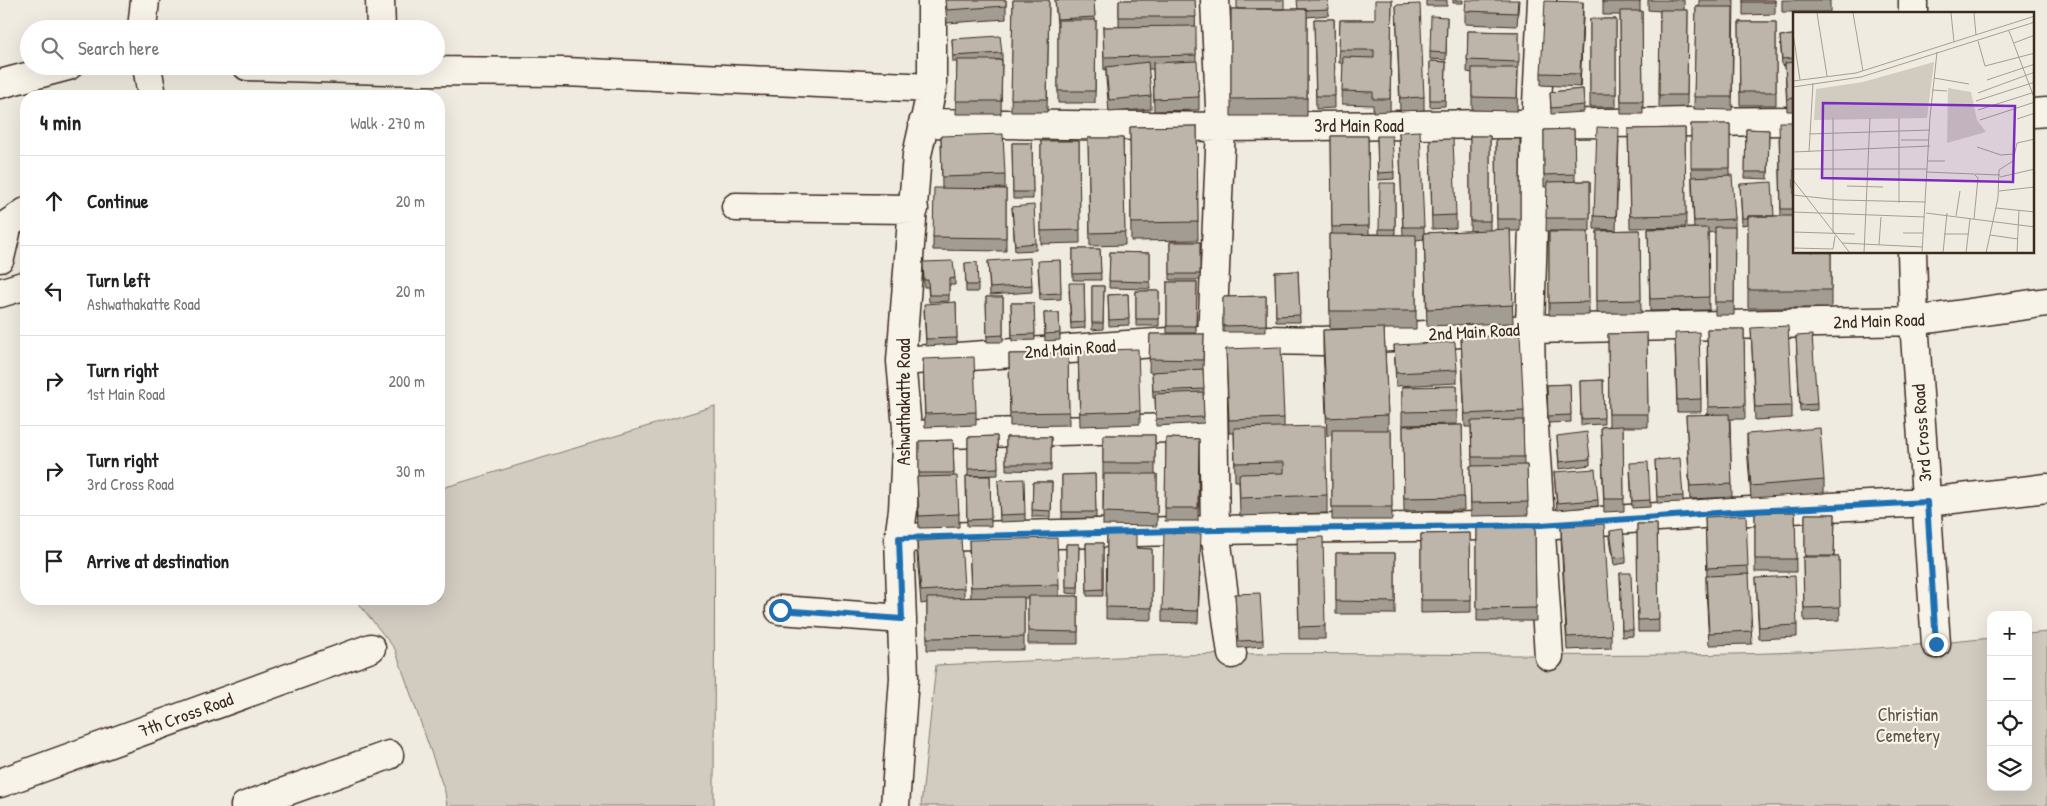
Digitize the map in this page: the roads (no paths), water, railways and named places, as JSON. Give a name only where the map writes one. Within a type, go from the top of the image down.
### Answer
[{"type":"street","points":[[143,20],[145,0]]},
{"type":"street","points":[[380,0],[381,20]]},
{"type":"street","name":"Ashwathakatte Road","points":[[895,806],[904,678],[899,538],[906,435],[901,361],[917,155],[932,88],[932,0]]},
{"type":"street","points":[[1215,0],[1221,127],[1212,339],[1215,530],[1232,654]]},
{"type":"street","points":[[1542,0],[1530,329],[1549,656]]},
{"type":"street","points":[[445,70],[565,72],[932,88]]},
{"type":"street","points":[[0,84],[34,75]]},
{"type":"street","points":[[148,75],[151,90]]},
{"type":"street","points":[[2034,113],[2047,112]]},
{"type":"street","name":"3rd Main Road","points":[[923,124],[1221,127],[1793,121]]},
{"type":"street","points":[[736,207],[914,209]]},
{"type":"street","points":[[0,258],[8,224],[20,216]]},
{"type":"street","name":"3rd Cross Road","points":[[1912,254],[1914,322],[1936,644]]},
{"type":"street","points":[[0,293],[20,287]]},
{"type":"street","name":"2nd Main Road","points":[[901,361],[1212,339],[1323,341],[1530,329],[1914,322],[2047,302]]},
{"type":"street","points":[[906,435],[1213,427]]},
{"type":"street","points":[[899,538],[1215,530],[1541,525],[1731,512],[1927,502],[2047,488]]},
{"type":"street","points":[[780,610],[902,619]]},
{"type":"street","name":"7th Cross Road","points":[[0,783],[372,648]]},
{"type":"street","points":[[245,806],[389,754]]},
{"type":"park label","name":"Christian Cemetery","points":[[1908,725]]}]
